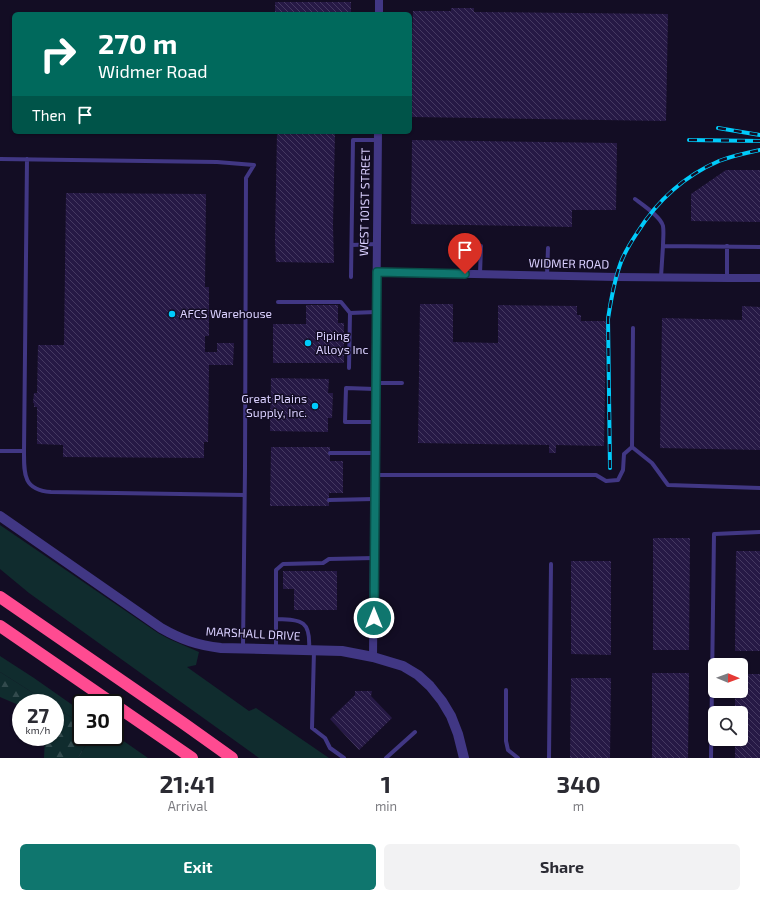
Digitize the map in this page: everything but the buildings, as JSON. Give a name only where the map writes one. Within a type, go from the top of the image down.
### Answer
[{"type":"highway","points":[[0,589],[34,620]]},
{"type":"highway","points":[[0,597],[231,757]]},
{"type":"highway","points":[[0,626],[99,694]]},
{"type":"highway","points":[[0,634],[47,659]]},
{"type":"highway","points":[[124,711],[192,758]]},
{"type":"street","points":[[379,0],[379,12]]},
{"type":"street","name":"WEST 101ST STREET","points":[[373,657],[378,136]]},
{"type":"street","name":"WIDMER ROAD","points":[[377,272],[480,275],[760,278]]},
{"type":"street","name":"MARSHALL DRIVE","points":[[0,516],[154,624],[191,643],[207,646],[276,650],[342,651],[373,657],[403,666],[418,675],[430,686],[442,701],[451,716],[458,734],[464,758]]},
{"type":"lane","points":[[351,277],[353,140],[378,136]]},
{"type":"lane","points":[[0,159],[217,162],[254,165],[246,178],[243,648]]},
{"type":"lane","points":[[27,160],[24,451],[24,471],[27,479],[35,489],[44,492],[244,494]]},
{"type":"lane","points":[[635,199],[662,222],[663,246],[661,277]]},
{"type":"lane","points":[[352,244],[377,244]]},
{"type":"lane","points":[[480,275],[481,246]]},
{"type":"lane","points":[[663,246],[760,247]]},
{"type":"lane","points":[[727,246],[727,278]]},
{"type":"lane","points":[[547,276],[548,248]]},
{"type":"lane","points":[[278,302],[341,302],[350,313],[349,368]]},
{"type":"lane","points":[[350,313],[376,312]]},
{"type":"lane","points":[[375,475],[596,474],[606,481],[618,480],[623,470],[624,454],[632,447],[633,328]]},
{"type":"lane","points":[[375,422],[345,422],[346,388],[402,383]]},
{"type":"lane","points":[[632,447],[652,463],[668,485],[760,488]]},
{"type":"lane","points":[[0,451],[24,451]]},
{"type":"lane","points":[[330,453],[375,453]]},
{"type":"lane","points":[[329,500],[375,499]]},
{"type":"lane","points":[[711,758],[714,534],[760,532]]},
{"type":"lane","points":[[276,650],[276,570],[283,564],[322,563],[329,559],[374,558]]},
{"type":"lane","points":[[549,758],[551,564]]},
{"type":"lane","points":[[276,619],[298,621],[306,625],[311,650],[312,728],[325,738],[330,748],[344,758]]},
{"type":"lane","points":[[506,690],[506,741],[508,750],[518,758]]},
{"type":"lane","points":[[386,758],[415,732]]},
{"type":"green space","points":[[0,525],[158,633],[199,652],[196,665],[187,667],[249,711],[256,708],[329,758],[259,758],[29,593],[0,569]]},
{"type":"green space","points":[[0,656],[57,694],[35,694],[0,672]]},
{"type":"green space","points":[[0,672],[35,694],[12,694],[12,702],[0,697]]},
{"type":"green space","points":[[64,699],[72,705],[72,718],[64,713]]},
{"type":"green space","points":[[64,713],[72,718],[72,746],[85,746],[78,758],[44,758],[45,746],[64,746]]},
{"type":"green space","points":[[124,741],[148,758],[78,758],[85,746],[124,746]]},
{"type":"railway","points":[[718,128],[760,135]]},
{"type":"railway","points":[[689,140],[760,141]]},
{"type":"railway","points":[[610,468],[608,319],[615,283],[624,255],[653,210],[683,182],[694,174],[719,161],[760,150]]},
{"type":"place","name":"AFCS Warehouse","points":[[172,314]]},
{"type":"place","name":"Piping Alloys Inc","points":[[308,343]]},
{"type":"place","name":"Great Plains Supply, Inc.","points":[[315,406]]},
{"type":"route","points":[[374,618],[377,272],[465,274]]}]
